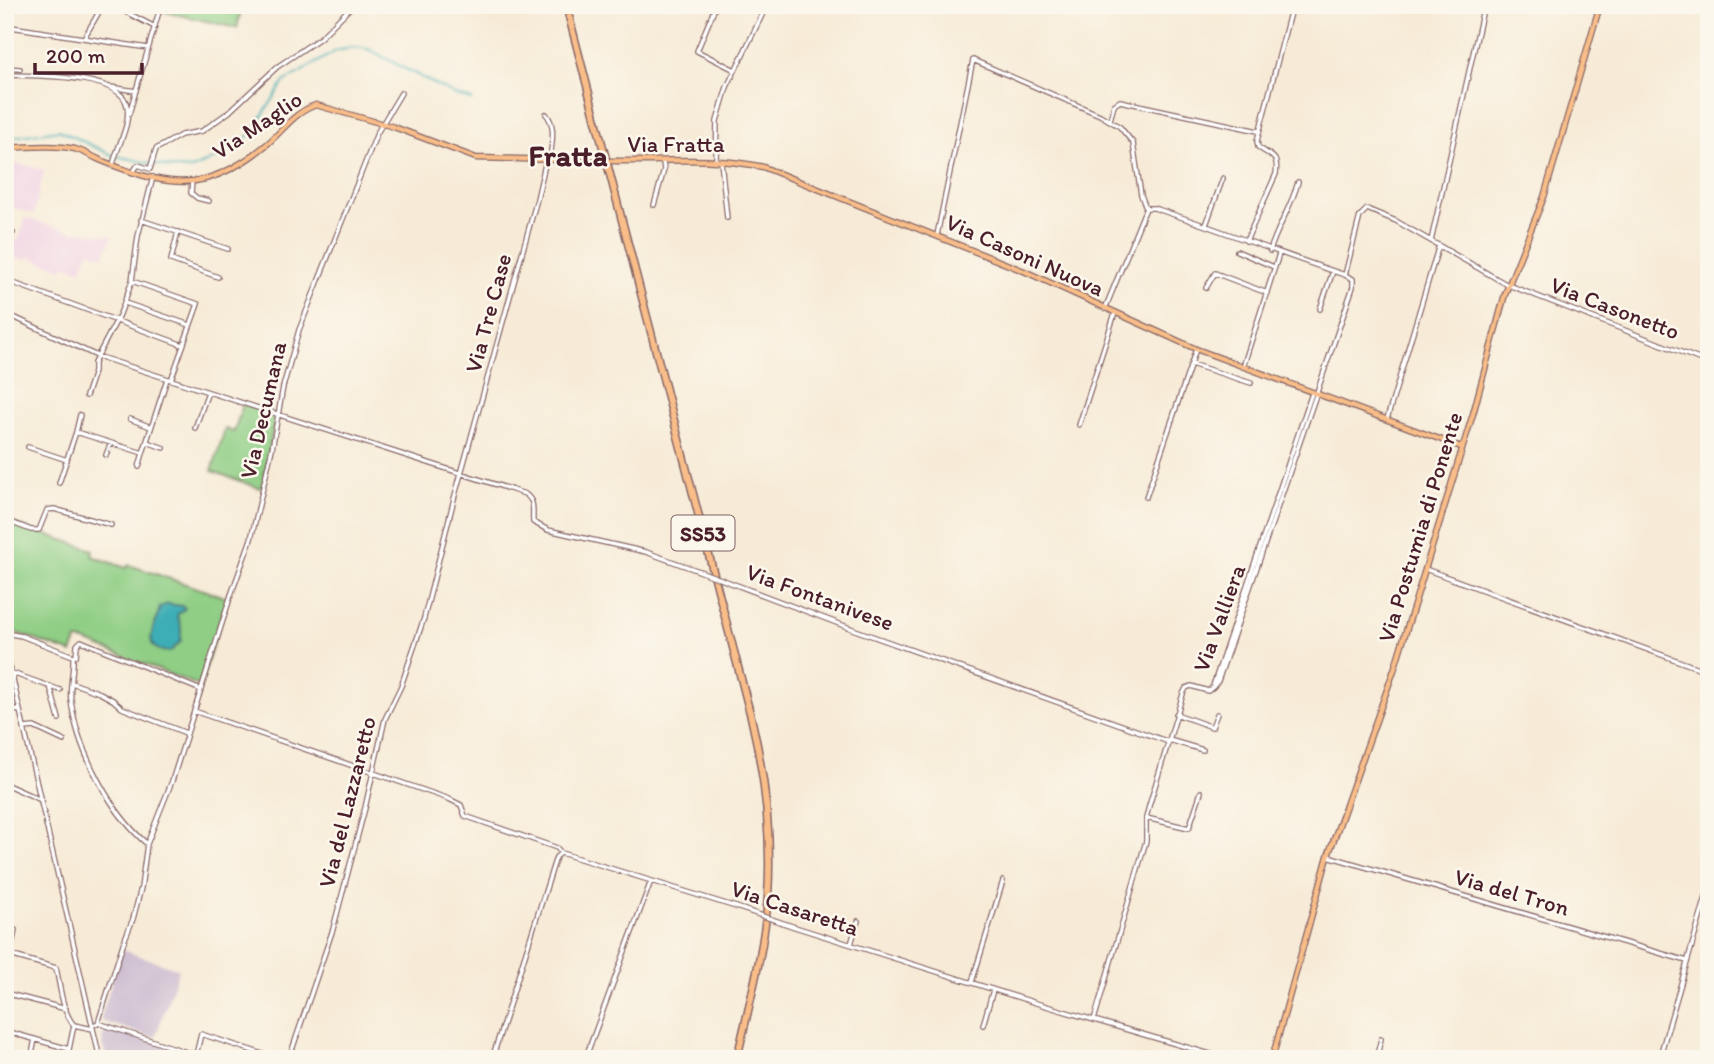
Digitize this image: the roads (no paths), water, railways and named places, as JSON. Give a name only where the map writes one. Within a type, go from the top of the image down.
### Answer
[{"type":"highway","name":"SS53","points":[[566,5],[751,717],[763,776],[769,835],[768,898],[762,947],[737,1059]]},
{"type":"main road","points":[[5,19],[13,5]]},
{"type":"main road","name":"Via Postumia di Ponente","points":[[1272,1059],[1328,856],[1394,670],[1473,414],[1508,285],[1544,197],[1600,5]]},
{"type":"main road","name":"Via Maglio","points":[[7,147],[69,148],[133,172],[192,181],[225,171],[245,161],[307,108],[321,106],[383,123]]},
{"type":"main road","name":"Via Fratta","points":[[383,123],[476,158],[740,162],[763,167],[921,229]]},
{"type":"main road","name":"Via Casoni Nuova","points":[[921,229],[1045,279],[1196,349],[1461,447]]},
{"type":"street","points":[[84,38],[103,5]]},
{"type":"street","points":[[112,5],[155,27]]},
{"type":"street","points":[[113,165],[161,5]]},
{"type":"street","points":[[133,172],[137,165],[147,170],[158,148],[181,135],[202,131],[238,105],[272,71],[316,41],[353,5]]},
{"type":"street","points":[[716,5],[697,51],[735,69]]},
{"type":"street","points":[[727,218],[717,121],[735,69],[767,5]]},
{"type":"street","points":[[1246,241],[1276,174],[1278,163],[1275,157],[1258,147],[1258,131],[1292,5]]},
{"type":"street","points":[[1431,241],[1484,5]]},
{"type":"street","points":[[5,26],[148,48]]},
{"type":"street","points":[[937,235],[973,60],[1110,120],[1129,135],[1146,208],[1105,309]]},
{"type":"street","points":[[5,68],[20,69]]},
{"type":"street","points":[[5,75],[76,79],[106,87],[134,90]]},
{"type":"street","points":[[106,87],[124,98],[135,96]]},
{"type":"street","points":[[124,98],[134,90]]},
{"type":"street","name":"Via Decumana","points":[[98,1023],[133,919],[141,888],[146,844],[172,781],[230,595],[251,539],[283,387],[299,330],[383,123],[401,93]]},
{"type":"street","points":[[124,98],[128,118]]},
{"type":"street","points":[[1110,120],[1114,105],[1121,101],[1258,131]]},
{"type":"street","name":"Via Tre Case","points":[[462,473],[548,160],[553,127],[546,114]]},
{"type":"street","points":[[6,187],[7,147]]},
{"type":"street","points":[[654,205],[662,181],[663,162]]},
{"type":"street","points":[[86,396],[97,356],[125,303],[132,281],[141,220],[153,177]]},
{"type":"street","points":[[1206,225],[1223,178]]},
{"type":"street","points":[[192,181],[191,193],[197,198],[209,201]]},
{"type":"street","points":[[1270,251],[1298,182]]},
{"type":"street","points":[[1146,208],[1154,208],[1206,225],[1270,251],[1345,275]]},
{"type":"street","name":"Via Casonetto","points":[[1345,275],[1360,216],[1367,209],[1396,221],[1508,285],[1709,363]]},
{"type":"street","points":[[141,220],[228,249]]},
{"type":"street","points":[[5,230],[13,233]]},
{"type":"street","points":[[178,232],[171,260],[218,277]]},
{"type":"street","points":[[1387,419],[1439,246]]},
{"type":"street","points":[[1237,251],[1274,267]]},
{"type":"street","points":[[1243,367],[1279,254]]},
{"type":"street","points":[[1320,309],[1333,271]]},
{"type":"street","points":[[1206,288],[1215,273],[1267,293]]},
{"type":"street","name":"Via Valliera","points":[[1177,714],[1186,688],[1191,686],[1208,691],[1213,687],[1313,394],[1353,287],[1353,279],[1345,275]]},
{"type":"street","points":[[132,281],[198,304],[139,467]]},
{"type":"street","points":[[6,282],[183,345]]},
{"type":"street","points":[[125,303],[190,325]]},
{"type":"street","name":"Via Fontanivese","points":[[5,313],[97,356],[525,494],[534,506],[533,522],[548,530],[646,552],[847,627],[1169,741],[1203,750]]},
{"type":"street","name":"Via Casoni Nuova","points":[[1079,425],[1115,313]]},
{"type":"street","points":[[1146,497],[1196,349]]},
{"type":"street","points":[[1191,364],[1251,383]]},
{"type":"street","points":[[195,428],[208,392]]},
{"type":"street","points":[[59,483],[80,415]]},
{"type":"street","points":[[130,419],[151,428]]},
{"type":"street","points":[[76,432],[143,453]]},
{"type":"street","points":[[147,442],[164,448]]},
{"type":"street","points":[[106,456],[111,443]]},
{"type":"street","points":[[27,447],[67,460]]},
{"type":"street","name":"Via del Lazzaretto","points":[[289,1059],[333,929],[374,772],[384,719],[401,686],[424,618],[462,473]]},
{"type":"street","points":[[5,520],[31,530],[39,530],[47,510],[54,509],[111,525]]},
{"type":"street","points":[[1425,569],[1709,672]]},
{"type":"street","points":[[5,633],[22,636],[74,656]]},
{"type":"street","points":[[146,844],[118,812],[86,754],[71,700],[77,645],[81,641],[201,690]]},
{"type":"street","points":[[5,645],[100,1059]]},
{"type":"street","points":[[5,675],[60,690]]},
{"type":"street","points":[[5,681],[13,710]]},
{"type":"street","points":[[72,683],[100,693],[121,708],[186,733]]},
{"type":"street","points":[[50,686],[59,719]]},
{"type":"street","points":[[5,708],[21,712]]},
{"type":"street","name":"Via Casaretta","points":[[194,711],[449,799],[461,805],[465,816],[542,842],[557,848],[561,853],[972,983],[1227,1059]]},
{"type":"street","points":[[1094,1020],[1146,841],[1146,818],[1177,714],[1212,727],[1217,714]]},
{"type":"street","points":[[25,728],[34,727],[64,741]]},
{"type":"street","points":[[5,784],[41,800]]},
{"type":"street","points":[[1146,818],[1189,828],[1201,792]]},
{"type":"street","points":[[492,1059],[556,857],[561,853]]},
{"type":"street","name":"Via del Tron","points":[[1328,856],[1687,961]]},
{"type":"street","points":[[585,1059],[652,881]]},
{"type":"street","points":[[972,983],[1003,881]]},
{"type":"street","points":[[1659,1059],[1709,887]]},
{"type":"street","points":[[851,944],[858,921]]},
{"type":"street","points":[[15,930],[10,955],[56,968],[66,1009],[74,1025],[93,1027],[98,1023],[195,1057],[208,1059]]},
{"type":"street","points":[[983,1025],[993,989]]},
{"type":"street","points":[[5,993],[66,1009]]},
{"type":"street","points":[[67,1059],[74,1025]]},
{"type":"street","points":[[5,1031],[69,1049]]},
{"type":"street","points":[[195,1057],[201,1034],[278,1059]]},
{"type":"street","points":[[31,1059],[35,1039]]},
{"type":"street","points":[[1376,1059],[1381,1039]]},
{"type":"water","points":[[168,604],[185,608],[177,615],[181,627],[181,641],[170,652],[154,647],[152,641],[160,607]]},
{"type":"waterway","points":[[12,137],[59,130],[112,155],[172,168],[192,169],[214,159],[250,135],[284,82],[336,51],[354,47],[368,49],[455,95],[472,100]]},
{"type":"district","name":"Fratta","points":[[568,155]]}]
